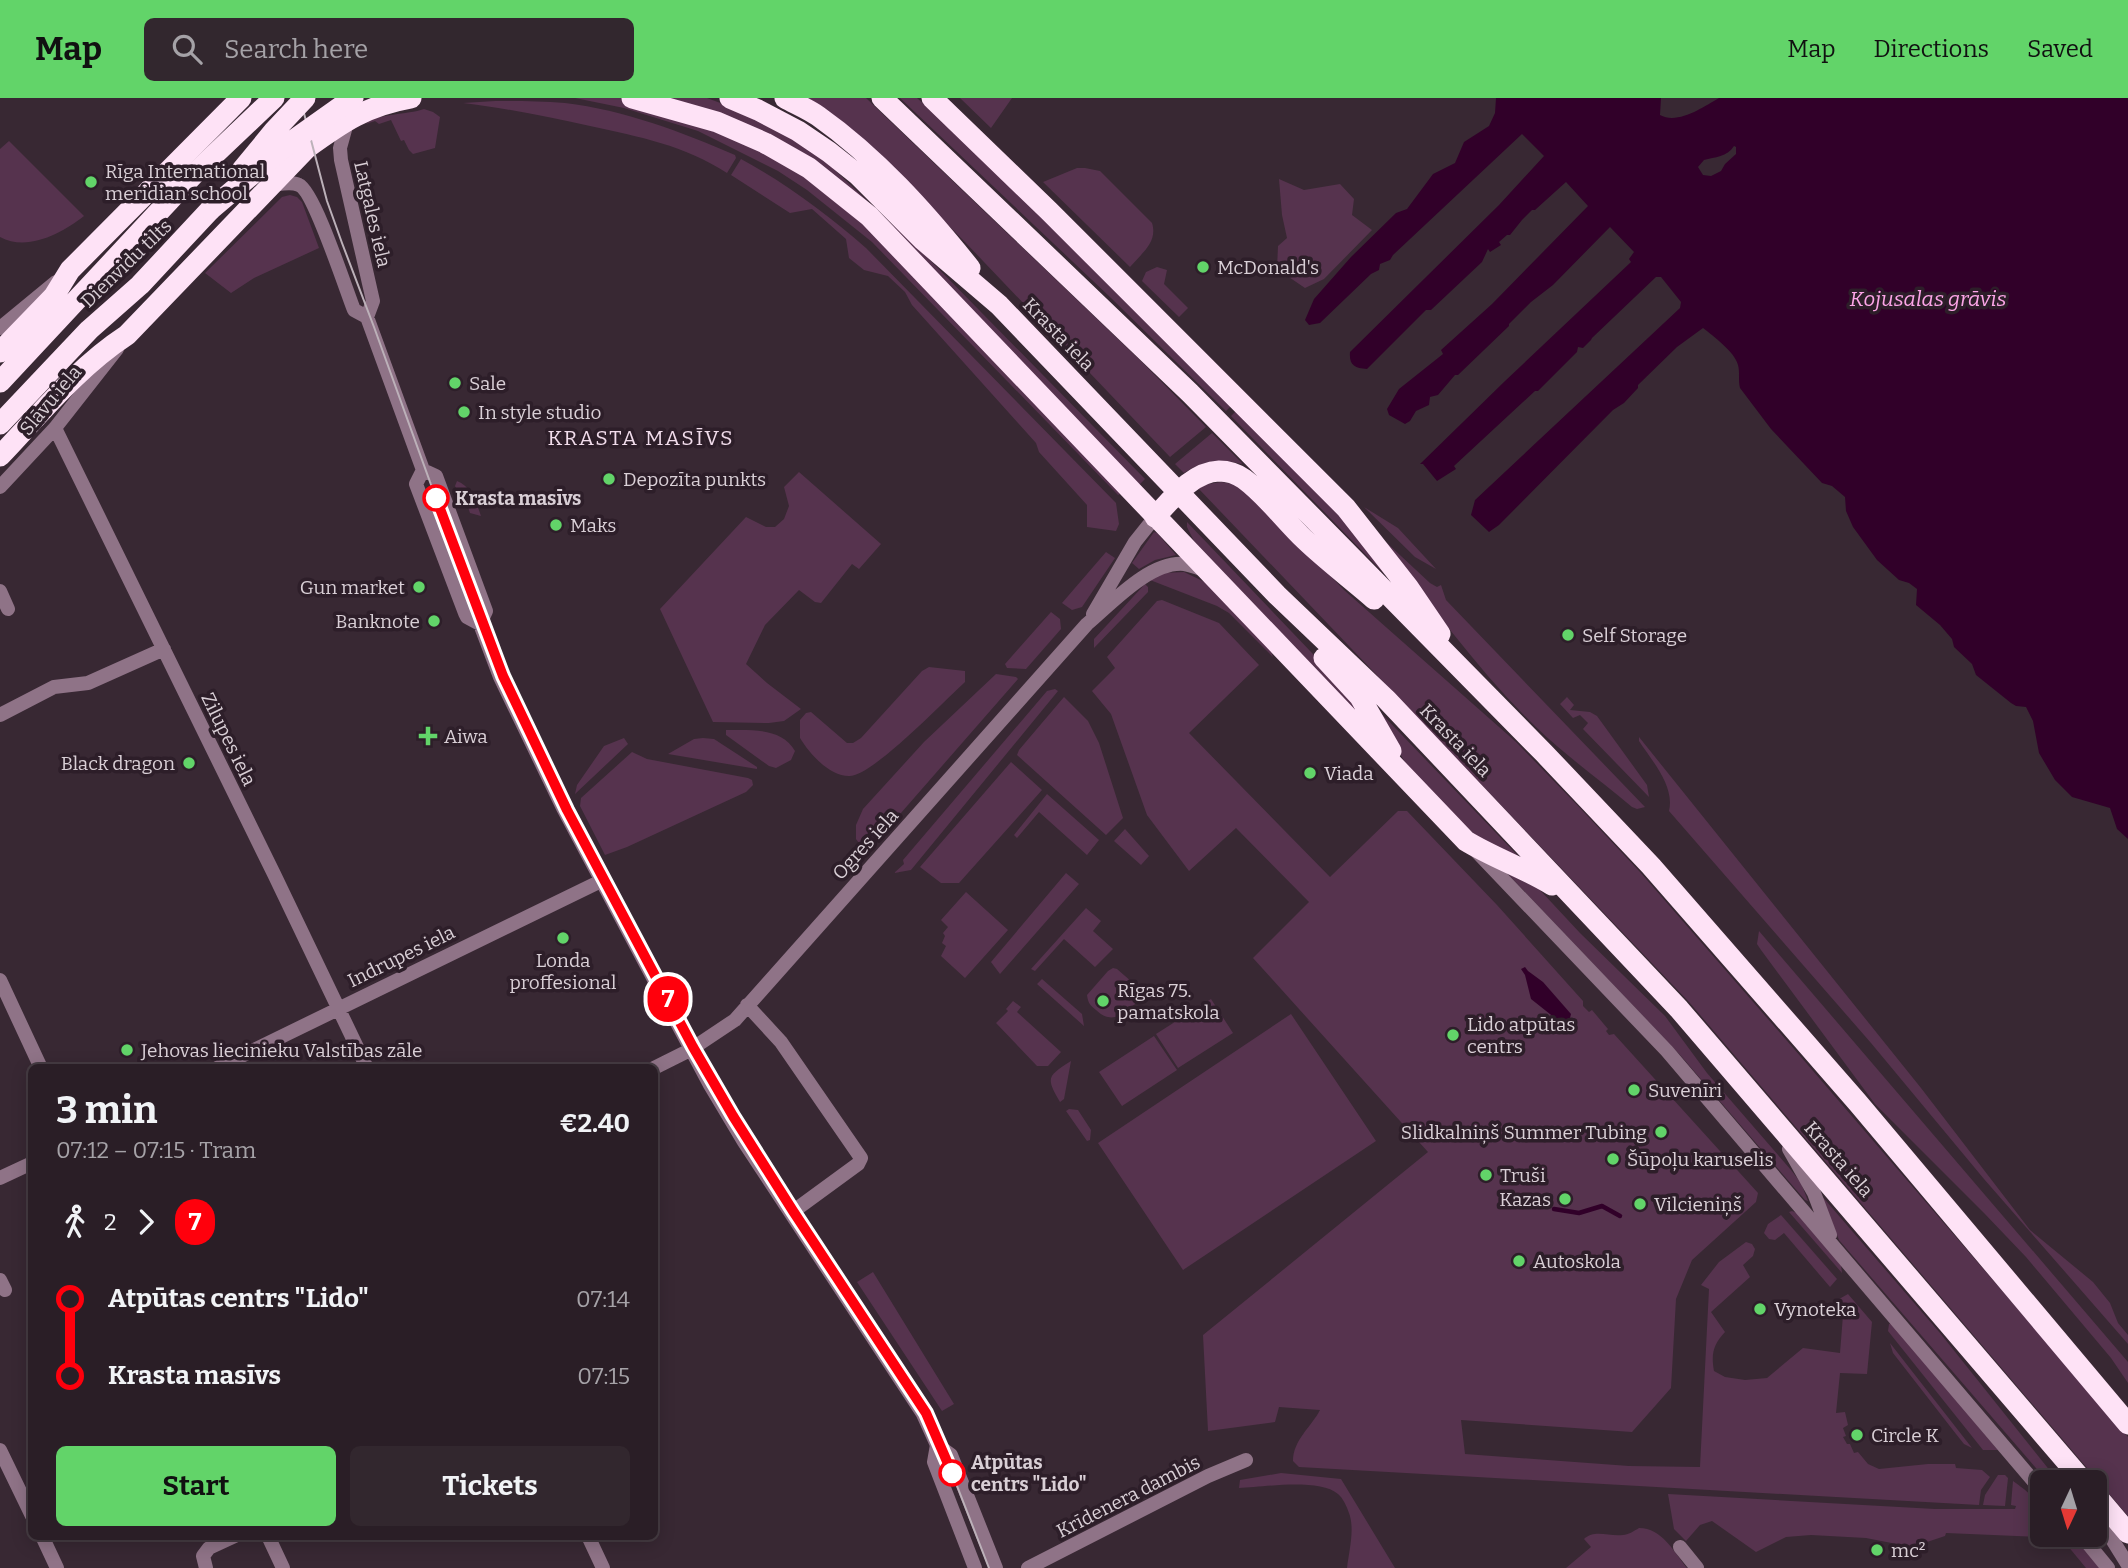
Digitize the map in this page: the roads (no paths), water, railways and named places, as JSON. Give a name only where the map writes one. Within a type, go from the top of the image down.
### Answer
[{"type":"highway","points":[[0,352],[54,296],[70,270],[241,98]]},
{"type":"highway","points":[[194,173],[256,98]]},
{"type":"highway","name":"Dienvidu tilts","points":[[0,383],[194,173],[274,98]]},
{"type":"highway","name":"Dienvidu tilts","points":[[0,424],[89,330],[139,285],[210,210],[274,131],[306,98]]},
{"type":"highway","points":[[210,210],[288,144],[351,108],[369,108],[411,98]]},
{"type":"highway","points":[[632,98],[717,122],[765,143],[809,168],[869,216],[1466,841],[1489,855],[1527,870],[1573,898]]},
{"type":"highway","name":"Krasta iela","points":[[730,98],[788,126],[829,152],[867,184],[922,240],[999,305],[1277,595],[1386,699],[1679,1009],[2072,1470]]},
{"type":"highway","points":[[785,98],[817,116],[873,161],[937,227],[999,305]]},
{"type":"highway","points":[[882,98],[1190,393],[1544,753],[1660,876],[1858,1103],[2128,1424]]},
{"type":"highway","points":[[934,101],[1049,211],[1346,508],[1408,587],[1476,684]]},
{"type":"highway","points":[[0,456],[78,375],[127,335],[272,186],[286,168],[351,108]]},
{"type":"highway","points":[[194,144],[211,139],[231,143],[246,153],[255,166],[258,189],[235,222]]},
{"type":"highway","points":[[1155,517],[1178,492],[1198,477],[1219,471],[1232,472],[1242,477],[1305,540],[1476,684]]},
{"type":"highway","points":[[1277,595],[1324,658],[1360,697],[1410,783]]},
{"type":"highway","points":[[2107,1508],[2128,1532]]},
{"type":"street","name":"Latgales iela","points":[[351,108],[340,148],[373,301],[367,317],[422,470],[416,484],[465,613],[480,624],[500,677],[563,808],[690,1050],[744,1142],[923,1414],[937,1445],[951,1455],[996,1568]]},
{"type":"street","name":"Latgales iela","points":[[272,186],[293,184],[306,190],[354,310],[367,317]]},
{"type":"street","points":[[0,328],[70,270]]},
{"type":"street","name":"Slāvu iela","points":[[0,487],[55,428],[127,335]]},
{"type":"street","name":"Zilupes iela","points":[[55,428],[365,1064]]},
{"type":"street","name":"Latgales iela","points":[[422,470],[436,476],[486,611],[480,624]]},
{"type":"street","name":"Ogres iela","points":[[1087,624],[1135,542],[1155,517]]},
{"type":"street","name":"Ogres iela","points":[[658,1066],[690,1050],[735,1020],[1087,624],[1142,578],[1161,567],[1183,564],[1207,570]]},
{"type":"street","points":[[0,592],[9,609]]},
{"type":"street","points":[[0,715],[54,687],[88,682],[164,649]]},
{"type":"street","points":[[1466,841],[1667,1051],[2030,1477]]},
{"type":"street","name":"Indrupes iela","points":[[226,1064],[601,881]]},
{"type":"street","points":[[0,980],[39,1064]]},
{"type":"street","points":[[747,1006],[781,1042],[861,1158],[860,1162],[791,1213]]},
{"type":"street","points":[[1770,1114],[1814,1193],[1833,1244]]},
{"type":"street","points":[[0,1178],[28,1165]]},
{"type":"street","name":"Latgales iela","points":[[937,1445],[934,1462],[975,1568]]},
{"type":"street","points":[[0,1450],[28,1508]]},
{"type":"street","name":"Krīdenera dambis","points":[[1028,1568],[1198,1481],[1246,1460]]},
{"type":"street","points":[[2107,1531],[2128,1565]]},
{"type":"street","points":[[44,1540],[57,1568]]},
{"type":"street","points":[[206,1568],[203,1556],[209,1548],[226,1540]]},
{"type":"street","points":[[270,1540],[283,1568]]},
{"type":"street","points":[[590,1540],[603,1568]]},
{"type":"street","points":[[1679,1547],[1697,1568]]},
{"type":"street","points":[[2091,1547],[2109,1568]]},
{"type":"water","name":"Kojusalas grāvis","points":[[1496,98],[1661,98],[1660,115],[1675,118],[1690,114],[1719,98],[2128,98],[2128,839],[2117,829],[2110,808],[2072,797],[2055,780],[2039,753],[2033,721],[2026,707],[2011,703],[1976,675],[1972,664],[1954,647],[1952,639],[1940,625],[1916,605],[1917,589],[1899,580],[1877,560],[1853,527],[1846,511],[1845,497],[1832,486],[1822,483],[1771,429],[1740,388],[1738,365],[1733,355],[1703,328],[1677,347],[1638,385],[1624,403],[1613,410],[1499,525],[1489,532],[1471,515],[1475,500],[1680,308],[1681,302],[1661,277],[1656,277],[1583,348],[1578,347],[1577,352],[1538,391],[1454,466],[1456,469],[1437,481],[1423,464],[1420,464],[1631,262],[1629,259],[1634,252],[1610,227],[1553,285],[1531,302],[1455,375],[1438,395],[1430,397],[1429,405],[1416,411],[1405,424],[1389,415],[1387,409],[1399,389],[1443,354],[1441,350],[1492,304],[1588,206],[1566,182],[1532,210],[1510,235],[1499,242],[1501,245],[1490,252],[1488,249],[1482,262],[1431,310],[1426,310],[1367,369],[1353,365],[1350,352],[1499,205],[1544,156],[1522,134],[1320,323],[1309,325],[1305,320],[1314,299],[1351,257],[1396,213],[1407,209],[1433,174],[1455,163],[1464,142],[1489,126],[1495,113]],"holes":[[[1736,147],[1736,154],[1721,171],[1711,176],[1703,175],[1698,167],[1704,160]]]},
{"type":"water","points":[[1525,967],[1543,982],[1571,1014],[1568,1026],[1531,999],[1521,969]]},
{"type":"waterway","points":[[1554,1209],[1579,1213],[1602,1206],[1620,1216]]},
{"type":"tram line","points":[[300,98],[327,201],[468,587],[503,675],[567,810],[693,1047],[793,1211],[926,1414],[989,1568]]},
{"type":"tram line","name":"7","points":[[436,498],[503,676],[567,810],[693,1047],[733,1116],[926,1413],[952,1473]]},
{"type":"place","name":"Rīga International meridian school","points":[[91,182]]},
{"type":"place","name":"McDonald's","points":[[1203,267]]},
{"type":"place","name":"Sale","points":[[455,383]]},
{"type":"place","name":"In style studio","points":[[464,412]]},
{"type":"place","name":"Depozīta punkts","points":[[609,479]]},
{"type":"place","name":"Krasta masīvs","points":[[436,498]]},
{"type":"place","name":"Maks","points":[[556,525]]},
{"type":"place","name":"Gun market","points":[[419,587]]},
{"type":"place","name":"Banknote","points":[[434,621]]},
{"type":"place","name":"Self Storage","points":[[1568,635]]},
{"type":"place","name":"Aiwa","points":[[428,736]]},
{"type":"place","name":"Black dragon","points":[[189,763]]},
{"type":"place","name":"Viada","points":[[1310,773]]},
{"type":"place","name":"Londa proffesional","points":[[563,938]]},
{"type":"place","name":"Rīgas 75. pamatskola","points":[[1103,1001]]},
{"type":"place","name":"Lido atpūtas centrs","points":[[1453,1035]]},
{"type":"place","name":"Jehovas liecinieku Valstības zāle","points":[[127,1050]]},
{"type":"place","name":"Suvenīri","points":[[1634,1090]]},
{"type":"place","name":"Slidkalniņš Summer Tubing","points":[[1661,1132]]},
{"type":"place","name":"Šūpoļu karuselis","points":[[1613,1159]]},
{"type":"place","name":"Truši","points":[[1486,1175]]},
{"type":"place","name":"Kazas","points":[[1565,1199]]},
{"type":"place","name":"Vilcieniņš","points":[[1640,1204]]},
{"type":"place","name":"Autoskola","points":[[1519,1261]]},
{"type":"place","name":"Vynoteka","points":[[1760,1309]]},
{"type":"place","name":"Circle K","points":[[1857,1435]]},
{"type":"place","name":"Atpūtas centrs \"Lido\"","points":[[952,1473]]},
{"type":"place","name":"mc²","points":[[1877,1550]]},
{"type":"district","name":"KRASTA MASĪVS","points":[[641,438]]}]
